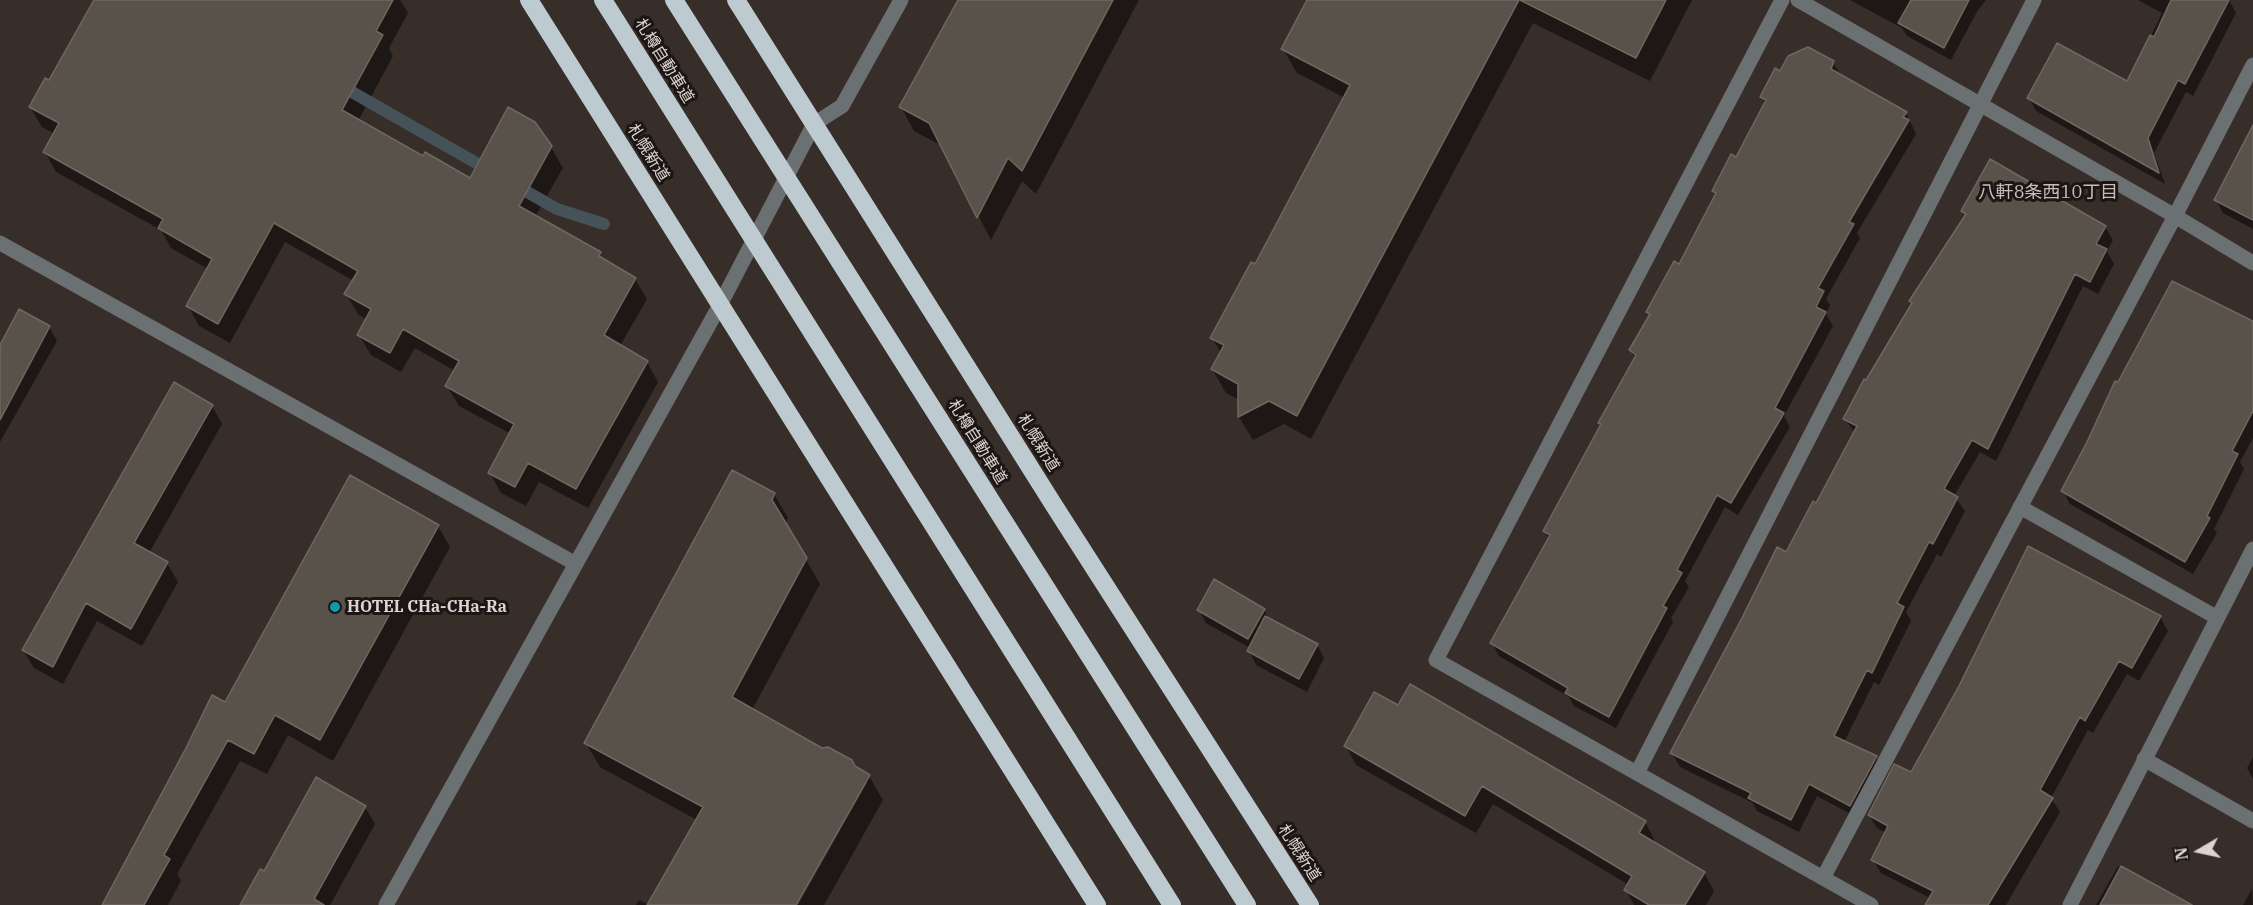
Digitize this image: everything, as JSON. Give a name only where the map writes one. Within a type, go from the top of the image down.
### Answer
[{"type":"highway","name":"札幌新道","points":[[529,0],[1097,905]]},
{"type":"highway","name":"札樽自動車道","points":[[603,0],[1172,905]]},
{"type":"highway","name":"札樽自動車道","points":[[674,0],[1247,905]]},
{"type":"highway","name":"札幌新道","points":[[736,0],[1310,905]]},
{"type":"street","points":[[386,905],[720,305],[814,124],[842,106],[901,0]]},
{"type":"street","points":[[1782,0],[1436,660],[1871,905]]},
{"type":"street","points":[[1798,0],[2253,263]]},
{"type":"street","points":[[1637,774],[2034,0]]},
{"type":"street","points":[[1823,878],[2253,65]]},
{"type":"street","points":[[0,243],[576,564]]},
{"type":"street","points":[[2020,507],[2216,617]]},
{"type":"street","points":[[2070,905],[2216,617],[2253,549]]},
{"type":"street","points":[[2144,759],[2253,821]]},
{"type":"building","points":[[94,0],[393,0],[376,31],[383,35],[342,110],[423,156],[425,152],[470,178],[508,107],[535,122],[552,146],[519,206],[601,252],[599,256],[636,278],[604,335],[648,361],[576,489],[528,463],[515,487],[488,473],[514,424],[445,386],[459,361],[403,329],[390,353],[357,335],[371,309],[344,294],[358,271],[274,223],[218,324],[186,306],[212,259],[158,228],[163,219],[43,152],[59,123],[29,107],[45,78],[49,80]]},
{"type":"building","points":[[958,0],[1113,0],[1022,171],[1008,158],[977,218],[929,123],[899,107]]},
{"type":"building","points":[[1307,0],[1519,0],[1297,416],[1269,401],[1238,417],[1238,384],[1211,369],[1224,345],[1210,338],[1251,262],[1255,264],[1350,85],[1281,49]]},
{"type":"building","points":[[1520,0],[1666,0],[1636,58]]},
{"type":"building","points":[[1911,0],[1969,0],[1944,48],[1898,23]]},
{"type":"building","points":[[2171,0],[2229,0],[2185,84],[2178,80],[2148,138],[2159,173],[2027,98],[2057,43],[2127,81],[2150,35],[2154,37]]},
{"type":"building","points":[[1808,47],[1834,61],[1831,69],[1907,112],[1903,117],[1909,120],[1849,222],[1854,224],[1818,288],[1824,291],[1816,307],[1826,312],[1775,408],[1784,413],[1731,503],[1717,495],[1677,570],[1682,573],[1663,606],[1667,608],[1609,717],[1565,693],[1568,688],[1490,643],[1550,535],[1543,531],[1601,424],[1598,423],[1636,355],[1629,350],[1650,314],[1646,312],[1674,261],[1679,264],[1716,193],[1712,191],[1731,154],[1736,157],[1766,100],[1760,97],[1775,68],[1780,71],[1788,56]]},
{"type":"building","points":[[2253,125],[2253,220],[2214,200]]},
{"type":"building","points":[[1990,159],[2106,226],[2096,244],[2107,249],[2090,282],[2075,274],[1988,449],[1972,440],[1944,489],[1958,497],[1933,544],[1929,542],[1897,603],[1904,607],[1872,673],[1867,670],[1834,736],[1877,756],[1850,806],[1809,784],[1791,820],[1748,798],[1751,793],[1670,753],[1777,547],[1786,552],[1813,501],[1816,503],[1857,426],[1843,419],[1864,379],[1866,380],[1912,303],[1909,301],[1966,214],[1961,211]]},
{"type":"building","points":[[2172,281],[2253,321],[2253,411],[2232,451],[2238,454],[2207,516],[2210,518],[2185,562],[2061,491],[2115,381],[2118,382]]},
{"type":"building","points":[[19,309],[50,326],[0,420],[0,345]]},
{"type":"building","points":[[174,382],[213,405],[134,543],[168,562],[131,629],[86,603],[53,667],[22,650]]},
{"type":"building","points":[[732,470],[775,493],[772,500],[807,558],[732,697],[822,748],[828,747],[852,760],[855,766],[870,775],[796,905],[647,905],[703,807],[584,743]]},
{"type":"building","name":"HOTEL CHa-CHa-Ra","points":[[350,475],[439,525],[320,740],[275,715],[254,754],[228,740],[164,855],[170,859],[144,905],[102,905],[212,695],[225,702]]},
{"type":"building","points":[[2028,546],[2161,616],[2132,668],[2119,661],[2085,721],[2080,717],[2040,790],[2053,798],[1988,905],[1925,905],[1933,891],[1871,860],[1888,826],[1868,815],[1894,764],[1911,772],[1959,686]]},
{"type":"building","points":[[1214,579],[1265,609],[1248,639],[1197,610]]},
{"type":"building","points":[[1265,616],[1318,644],[1299,679],[1247,651]]},
{"type":"building","points":[[1410,684],[1646,821],[1639,833],[1705,872],[1685,905],[1649,905],[1624,890],[1632,876],[1482,786],[1465,816],[1344,746],[1374,692],[1398,705]]},
{"type":"building","points":[[316,777],[366,806],[314,899],[324,905],[240,905],[260,869],[264,871]]},
{"type":"building","points":[[2121,866],[2192,905],[2100,905]]},
{"type":"waterway","points":[[338,84],[492,172]]},
{"type":"waterway","points":[[515,185],[557,209],[604,224]]},
{"type":"place","name":"HOTEL CHa-CHa-Ra","points":[[335,607]]},
{"type":"district","name":"八軒8条西10丁目","points":[[2048,193]]}]
